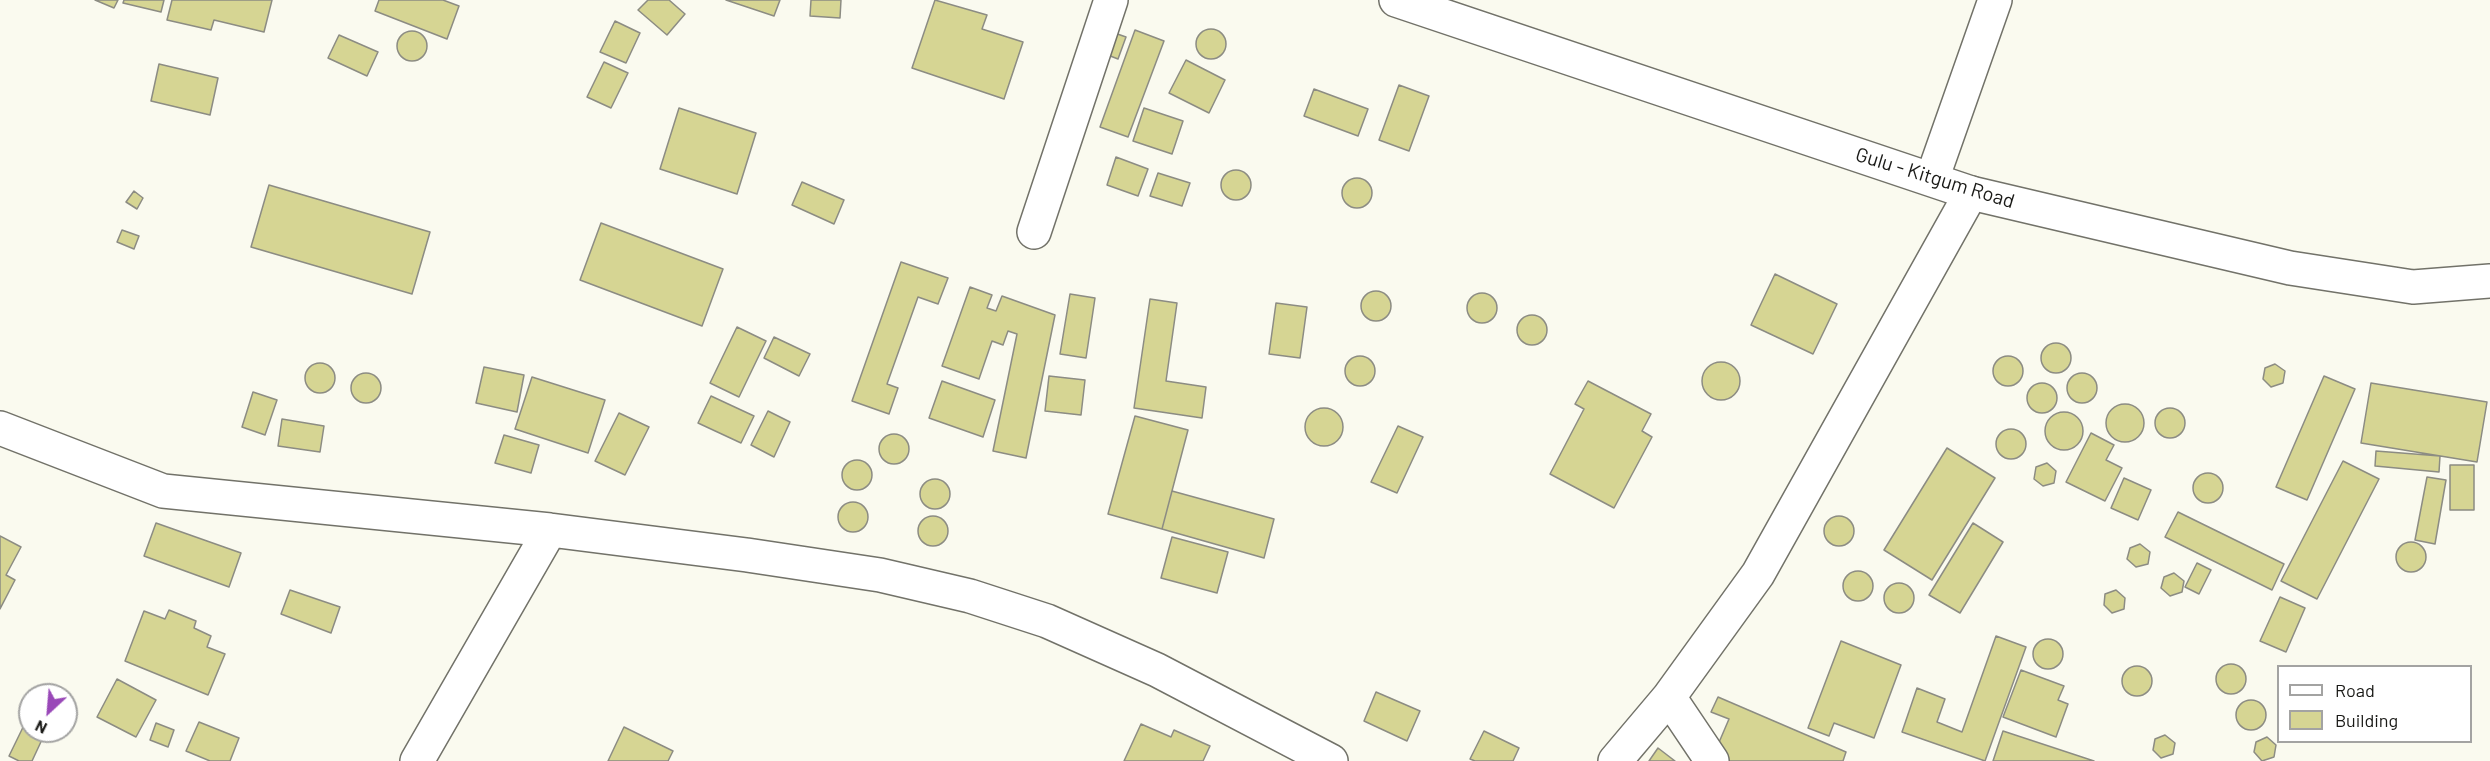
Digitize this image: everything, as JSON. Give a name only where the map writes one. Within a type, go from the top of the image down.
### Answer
[{"type":"street","points":[[1034,232],[1111,0]]},
{"type":"street","name":"Gulu - Kitgum Road","points":[[1396,0],[1971,193],[2290,268],[2413,287],[2490,281]]},
{"type":"street","points":[[1932,179],[1995,0]]},
{"type":"street","points":[[1615,761],[1669,697],[1758,574],[1971,193]]},
{"type":"street","points":[[0,428],[163,491],[550,530],[880,575],[970,596],[1047,621],[1157,670],[1331,761]]},
{"type":"street","points":[[417,761],[550,530]]},
{"type":"street","points":[[1669,697],[1712,761]]},
{"type":"building","points":[[95,0],[118,0],[114,8]]},
{"type":"building","points":[[124,0],[164,0],[161,12],[123,3]]},
{"type":"building","points":[[172,0],[272,0],[264,32],[214,20],[211,30],[167,20]]},
{"type":"building","points":[[379,0],[443,0],[459,6],[447,39],[375,11]]},
{"type":"building","points":[[648,0],[669,0],[685,14],[667,35],[638,10]]},
{"type":"building","points":[[726,0],[780,0],[774,16]]},
{"type":"building","points":[[811,0],[841,0],[840,18],[810,16]]},
{"type":"building","points":[[935,0],[987,15],[982,29],[1023,42],[1004,99],[912,68]]},
{"type":"building","points":[[615,21],[640,33],[626,63],[600,52]]},
{"type":"building","points":[[1211,29],[1222,33],[1226,44],[1222,55],[1211,59],[1200,55],[1196,44],[1200,33]]},
{"type":"building","points":[[1135,30],[1164,41],[1128,137],[1100,127]]},
{"type":"building","points":[[412,31],[423,35],[427,46],[423,57],[412,61],[401,57],[397,46],[401,35]]},
{"type":"building","points":[[1109,31],[1126,37],[1118,59],[1100,52]]},
{"type":"building","points":[[339,35],[378,52],[367,76],[328,58]]},
{"type":"building","points":[[1186,60],[1225,80],[1209,113],[1169,93]]},
{"type":"building","points":[[604,62],[628,73],[611,108],[587,97]]},
{"type":"building","points":[[159,64],[218,78],[210,115],[151,101]]},
{"type":"building","points":[[1399,85],[1429,96],[1409,151],[1379,140]]},
{"type":"building","points":[[1314,89],[1368,109],[1358,136],[1304,116]]},
{"type":"building","points":[[679,108],[756,133],[737,194],[660,169]]},
{"type":"building","points":[[1144,108],[1183,121],[1172,154],[1133,141]]},
{"type":"building","points":[[1116,157],[1148,169],[1138,196],[1107,185]]},
{"type":"building","points":[[1236,170],[1247,174],[1251,185],[1247,196],[1236,200],[1225,196],[1221,185],[1225,174]]},
{"type":"building","points":[[1158,173],[1190,183],[1182,206],[1150,196]]},
{"type":"building","points":[[1357,178],[1368,182],[1372,193],[1368,204],[1357,208],[1346,204],[1342,193],[1346,182]]},
{"type":"building","points":[[802,182],[844,200],[834,224],[792,205]]},
{"type":"building","points":[[269,185],[430,232],[412,294],[251,247]]},
{"type":"building","points":[[134,191],[143,198],[137,209],[126,202]]},
{"type":"building","points":[[601,223],[723,269],[702,326],[580,280]]},
{"type":"building","points":[[122,230],[139,236],[134,249],[117,242]]},
{"type":"building","points":[[901,262],[948,278],[938,304],[918,297],[887,384],[898,388],[889,414],[852,401]]},
{"type":"building","points":[[1775,274],[1837,304],[1813,354],[1751,325]]},
{"type":"building","points":[[970,287],[992,295],[987,308],[996,311],[1002,296],[1055,315],[1026,458],[993,451],[1017,334],[1008,331],[1003,345],[992,341],[979,379],[942,366]]},
{"type":"building","points":[[1376,291],[1387,295],[1391,306],[1387,317],[1376,321],[1365,317],[1361,306],[1365,295]]},
{"type":"building","points":[[1482,293],[1493,297],[1497,308],[1493,319],[1482,323],[1471,319],[1467,308],[1471,297]]},
{"type":"building","points":[[1070,294],[1095,298],[1086,358],[1060,354]]},
{"type":"building","points":[[1150,299],[1177,303],[1166,381],[1206,387],[1202,418],[1134,408]]},
{"type":"building","points":[[1276,303],[1307,307],[1300,358],[1269,354]]},
{"type":"building","points":[[1532,315],[1543,319],[1547,330],[1543,341],[1532,345],[1521,341],[1517,330],[1521,319]]},
{"type":"building","points":[[737,327],[766,341],[739,397],[710,383]]},
{"type":"building","points":[[774,337],[810,354],[799,376],[764,358]]},
{"type":"building","points":[[2056,343],[2067,347],[2071,358],[2067,369],[2056,373],[2045,369],[2041,358],[2045,347]]},
{"type":"building","points":[[1360,356],[1371,360],[1375,371],[1371,382],[1360,386],[1349,382],[1345,371],[1349,360]]},
{"type":"building","points":[[2008,356],[2019,360],[2023,371],[2019,382],[2008,386],[1997,382],[1993,371],[1997,360]]},
{"type":"building","points":[[1721,362],[1735,367],[1740,381],[1735,395],[1721,400],[1707,395],[1702,381],[1707,367]]},
{"type":"building","points":[[320,363],[331,367],[335,378],[331,389],[320,393],[309,389],[305,378],[309,367]]},
{"type":"building","points":[[2275,364],[2285,371],[2283,383],[2271,387],[2263,379],[2265,368]]},
{"type":"building","points":[[484,367],[524,375],[517,412],[476,403]]},
{"type":"building","points":[[366,373],[377,377],[381,388],[377,399],[366,403],[355,399],[351,388],[355,377]]},
{"type":"building","points":[[2082,373],[2093,377],[2097,388],[2093,399],[2082,403],[2071,399],[2067,388],[2071,377]]},
{"type":"building","points":[[1049,376],[1085,380],[1081,415],[1045,411]]},
{"type":"building","points":[[2324,376],[2355,389],[2307,500],[2276,487]]},
{"type":"building","points":[[532,377],[605,400],[588,453],[515,429]]},
{"type":"building","points":[[942,381],[995,400],[983,437],[929,418]]},
{"type":"building","points":[[1588,381],[1651,414],[1642,431],[1652,437],[1614,508],[1550,474],[1584,409],[1575,404]]},
{"type":"building","points":[[2042,383],[2053,387],[2057,398],[2053,409],[2042,413],[2031,409],[2027,398],[2031,387]]},
{"type":"building","points":[[2371,383],[2487,402],[2477,462],[2361,443]]},
{"type":"building","points":[[253,392],[277,400],[265,435],[242,427]]},
{"type":"building","points":[[711,396],[754,416],[741,443],[698,423]]},
{"type":"building","points":[[2125,404],[2139,409],[2144,423],[2139,437],[2125,442],[2111,437],[2106,423],[2111,409]]},
{"type":"building","points":[[1324,408],[1338,413],[1343,427],[1338,441],[1324,446],[1310,441],[1305,427],[1310,413]]},
{"type":"building","points":[[2170,408],[2181,412],[2185,423],[2181,434],[2170,438],[2159,434],[2155,423],[2159,412]]},
{"type":"building","points":[[768,411],[790,422],[774,457],[751,445]]},
{"type":"building","points":[[2064,412],[2078,417],[2083,431],[2078,445],[2064,450],[2050,445],[2045,431],[2050,417]]},
{"type":"building","points":[[619,413],[649,427],[625,475],[595,461]]},
{"type":"building","points":[[1135,416],[1188,430],[1162,529],[1108,514]]},
{"type":"building","points":[[282,419],[324,426],[320,452],[278,446]]},
{"type":"building","points":[[1398,426],[1423,437],[1397,493],[1371,482]]},
{"type":"building","points":[[2011,429],[2022,433],[2026,444],[2022,455],[2011,459],[2000,455],[1996,444],[2000,433]]},
{"type":"building","points":[[2091,433],[2114,445],[2106,460],[2122,468],[2105,501],[2066,482]]},
{"type":"building","points":[[894,434],[905,438],[909,449],[905,460],[894,464],[883,460],[879,449],[883,438]]},
{"type":"building","points":[[504,435],[539,445],[531,473],[495,463]]},
{"type":"building","points":[[1947,448],[1995,478],[1932,580],[1884,550]]},
{"type":"building","points":[[2376,451],[2440,456],[2439,472],[2375,466]]},
{"type":"building","points":[[857,460],[868,464],[872,475],[868,486],[857,490],[846,486],[842,475],[846,464]]},
{"type":"building","points":[[2343,461],[2379,479],[2317,599],[2281,581]]},
{"type":"building","points":[[2047,463],[2056,471],[2054,483],[2043,486],[2034,479],[2036,467]]},
{"type":"building","points":[[2450,465],[2474,465],[2474,510],[2450,510]]},
{"type":"building","points":[[2208,473],[2219,477],[2223,488],[2219,499],[2208,503],[2197,499],[2193,488],[2197,477]]},
{"type":"building","points":[[2427,477],[2446,480],[2435,544],[2415,540]]},
{"type":"building","points":[[2124,478],[2151,490],[2138,520],[2111,508]]},
{"type":"building","points":[[935,479],[946,483],[950,494],[946,505],[935,509],[924,505],[920,494],[924,483]]},
{"type":"building","points":[[1172,491],[1274,519],[1264,558],[1162,529]]},
{"type":"building","points":[[853,502],[864,506],[868,517],[864,528],[853,532],[842,528],[838,517],[842,506]]},
{"type":"building","points":[[2178,512],[2284,564],[2272,590],[2165,537]]},
{"type":"building","points":[[933,516],[944,520],[948,531],[944,542],[933,546],[922,542],[918,531],[922,520]]},
{"type":"building","points":[[1839,516],[1850,520],[1854,531],[1850,542],[1839,546],[1828,542],[1824,531],[1828,520]]},
{"type":"building","points":[[156,523],[241,553],[229,587],[144,556]]},
{"type":"building","points":[[1973,523],[2003,542],[1960,613],[1929,595]]},
{"type":"building","points":[[0,536],[21,547],[6,575],[15,580],[0,609]]},
{"type":"building","points":[[1172,537],[1228,552],[1217,593],[1161,578]]},
{"type":"building","points":[[2411,542],[2422,546],[2426,557],[2422,568],[2411,572],[2400,568],[2396,557],[2400,546]]},
{"type":"building","points":[[2140,544],[2150,552],[2148,564],[2136,567],[2127,559],[2130,548]]},
{"type":"building","points":[[2197,563],[2211,570],[2199,594],[2185,587]]},
{"type":"building","points":[[1858,571],[1869,575],[1873,586],[1869,597],[1858,601],[1847,597],[1843,586],[1847,575]]},
{"type":"building","points":[[2174,573],[2184,581],[2182,592],[2170,596],[2161,588],[2164,577]]},
{"type":"building","points":[[1899,583],[1910,587],[1914,598],[1910,609],[1899,613],[1888,609],[1884,598],[1888,587]]},
{"type":"building","points":[[290,590],[340,607],[331,633],[281,614]]},
{"type":"building","points":[[2116,590],[2125,598],[2124,609],[2112,613],[2104,605],[2105,594]]},
{"type":"building","points":[[2280,597],[2305,608],[2286,652],[2260,641]]},
{"type":"building","points":[[169,610],[196,621],[194,628],[211,636],[207,647],[225,654],[208,695],[125,661],[144,611],[165,619]]},
{"type":"building","points":[[1996,636],[2026,647],[1985,761],[1902,732],[1917,688],[1945,699],[1937,722],[1962,732]]},
{"type":"building","points":[[2048,639],[2059,643],[2063,654],[2059,665],[2048,669],[2037,665],[2033,654],[2037,643]]},
{"type":"building","points":[[1841,641],[1901,665],[1874,738],[1834,723],[1829,736],[1808,728]]},
{"type":"building","points":[[2231,664],[2242,668],[2246,679],[2242,690],[2231,694],[2220,690],[2216,679],[2220,668]]},
{"type":"building","points":[[2137,666],[2148,670],[2152,681],[2148,692],[2137,696],[2126,692],[2122,681],[2126,670]]},
{"type":"building","points":[[2021,670],[2064,686],[2058,700],[2068,704],[2056,737],[2003,717]]},
{"type":"building","points":[[117,679],[156,700],[136,737],[97,717]]},
{"type":"building","points":[[1376,692],[1420,711],[1407,741],[1364,721]]},
{"type":"building","points":[[1718,697],[1846,752],[1843,761],[1711,761],[1729,719],[1711,712]]},
{"type":"building","points":[[2251,700],[2262,704],[2266,715],[2262,726],[2251,730],[2240,726],[2236,715],[2240,704]]},
{"type":"building","points":[[199,722],[239,738],[230,761],[210,761],[186,751]]},
{"type":"building","points":[[156,723],[174,730],[168,747],[150,740]]},
{"type":"building","points":[[1141,724],[1171,737],[1174,730],[1210,746],[1203,761],[1124,761]]},
{"type":"building","points":[[624,727],[673,751],[668,761],[608,761]]},
{"type":"building","points":[[1484,731],[1519,748],[1513,761],[1470,759]]},
{"type":"building","points":[[2003,731],[2094,761],[1993,761]]},
{"type":"building","points":[[2165,735],[2175,743],[2173,754],[2161,758],[2153,750],[2155,739]]},
{"type":"building","points":[[2267,737],[2276,745],[2274,757],[2262,761],[2254,752],[2256,742]]},
{"type":"building","points":[[18,738],[18,743],[40,743],[32,761],[19,761],[9,756]]},
{"type":"building","points":[[1658,748],[1675,761],[1649,761]]}]
